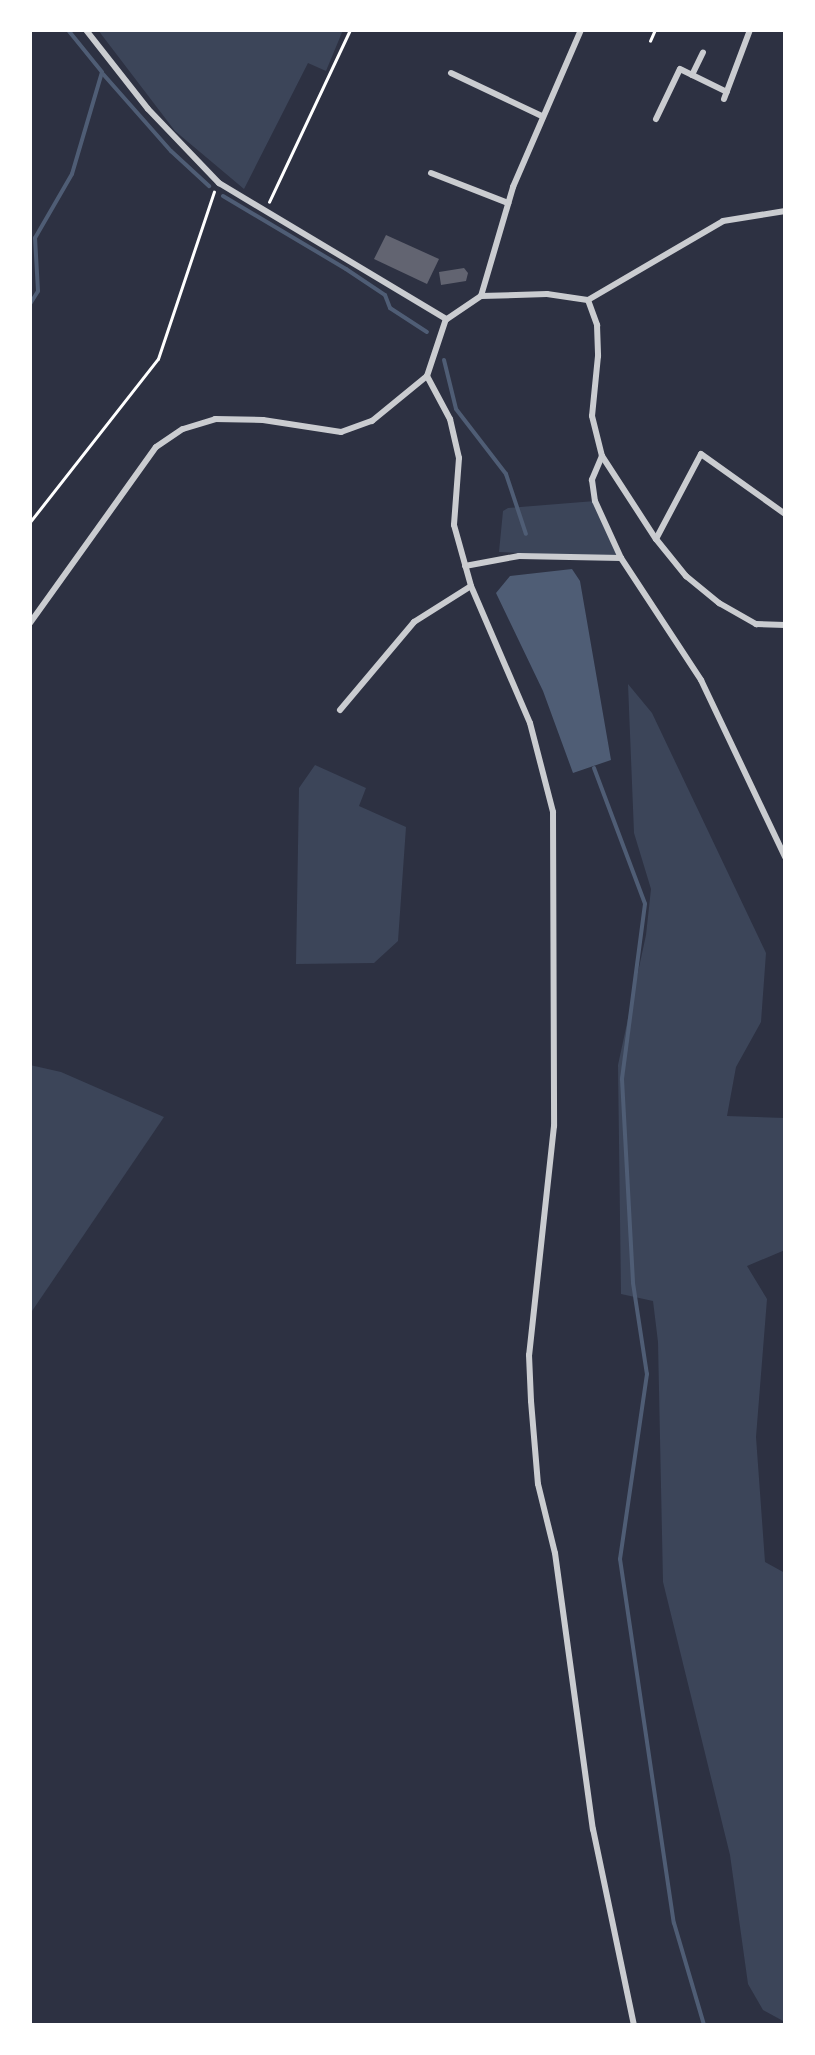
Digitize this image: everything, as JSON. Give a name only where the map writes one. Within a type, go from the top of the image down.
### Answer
[{"type":"street","points":[[480,296],[508,203],[581,30]]},
{"type":"street","points":[[656,119],[680,69],[725,95],[750,30]]},
{"type":"street","points":[[88,32],[148,109],[219,183],[446,319]]},
{"type":"street","points":[[692,75],[704,52]]},
{"type":"street","points":[[451,72],[542,116]]},
{"type":"street","points":[[431,173],[508,203]]},
{"type":"street","points":[[30,623],[130,479],[156,448],[183,429],[215,419],[263,420],[340,432],[372,422],[426,376],[446,319],[480,296],[546,294],[588,300],[686,239],[723,221],[785,211]]},
{"type":"street","points":[[588,300],[597,325],[592,416],[602,456],[656,539],[686,576],[719,603],[756,624],[785,625]]},
{"type":"street","points":[[426,376],[450,419],[459,458],[454,525],[471,586],[530,723],[553,812],[554,1126],[528,1355],[538,1484],[555,1553],[593,1829],[634,2025]]},
{"type":"street","points":[[656,539],[701,454],[785,514]]},
{"type":"street","points":[[602,456],[592,480],[595,501],[621,558],[701,680],[785,856]]},
{"type":"street","points":[[466,566],[519,556],[621,558]]},
{"type":"street","points":[[340,710],[414,622],[471,586]]},
{"type":"path","points":[[268,203],[350,30]]},
{"type":"path","points":[[650,41],[655,30]]},
{"type":"path","points":[[30,522],[158,359],[219,183]]},
{"type":"shaded area","points":[[98,30],[343,30],[326,71],[308,63],[244,189],[175,131]]},
{"type":"shaded area","points":[[595,501],[621,558],[499,552],[503,511],[508,508]]},
{"type":"shaded area","points":[[572,569],[580,581],[611,760],[573,773],[543,691],[496,593],[510,576]]},
{"type":"shaded area","points":[[628,684],[652,713],[766,953],[761,1022],[736,1067],[727,1116],[785,1118],[785,1250],[747,1266],[767,1299],[756,1437],[765,1562],[785,1573],[785,2022],[763,2010],[748,1984],[730,1855],[663,1582],[658,1342],[653,1301],[621,1294],[618,1065],[646,935],[651,889],[634,833]]},
{"type":"shaded area","points":[[315,765],[366,788],[359,806],[406,827],[398,941],[374,963],[296,964],[299,788]]},
{"type":"shaded area","points":[[30,1065],[61,1072],[164,1117],[30,1314]]},
{"type":"building","points":[[386,235],[439,259],[427,284],[374,259]]},
{"type":"building","points":[[464,268],[468,273],[466,281],[441,285],[439,272]]},
{"type":"waterway","points":[[30,304],[38,291],[35,238],[72,174],[102,72],[68,30]]},
{"type":"waterway","points":[[103,74],[171,151],[209,186]]},
{"type":"waterway","points":[[223,196],[346,269],[385,295],[390,308],[427,332]]},
{"type":"waterway","points":[[444,360],[456,409],[506,474],[526,534]]},
{"type":"waterway","points":[[594,768],[645,904],[622,1079],[633,1283],[647,1374],[620,1559],[674,1923],[704,2025]]}]
